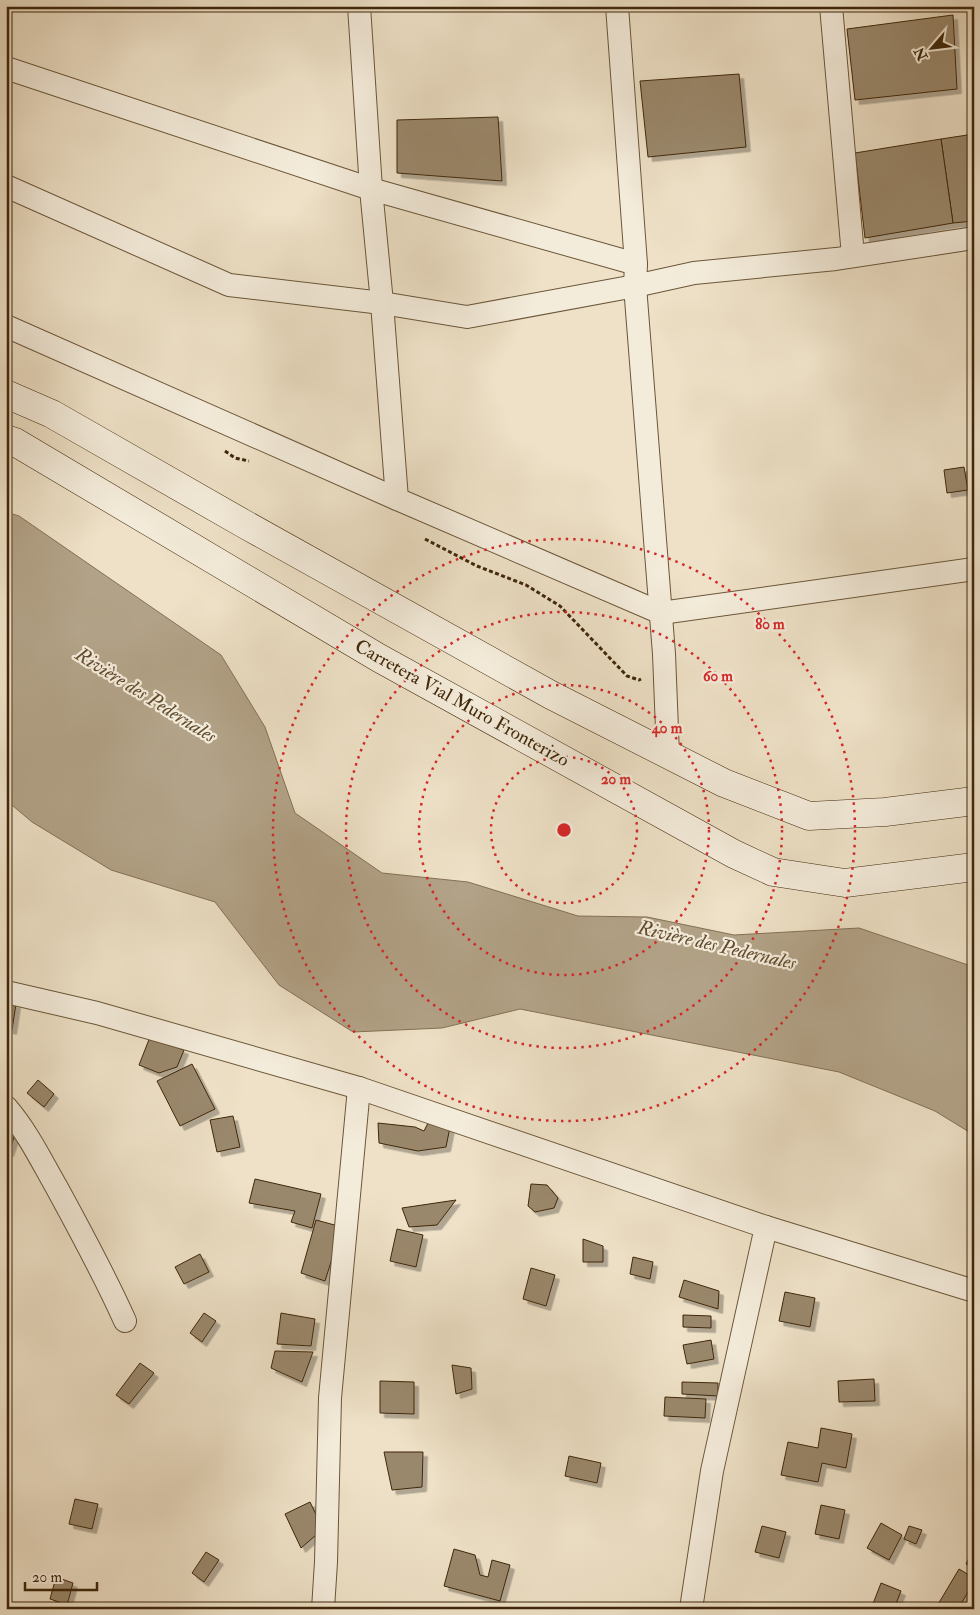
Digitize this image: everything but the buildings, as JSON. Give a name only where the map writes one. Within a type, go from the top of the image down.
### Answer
[{"type":"street","points":[[359,6],[371,188],[397,499]]},
{"type":"street","points":[[617,6],[636,264],[635,286],[661,613],[668,755]]},
{"type":"street","points":[[831,6],[853,256]]},
{"type":"street","points":[[6,68],[371,188],[636,264]]},
{"type":"street","points":[[6,186],[229,285],[382,303],[467,317],[635,286],[694,273],[853,256],[974,238]]},
{"type":"street","points":[[6,326],[397,499],[661,613],[974,569]]},
{"type":"street","points":[[6,394],[52,414],[246,525],[551,695],[724,783],[809,816],[885,812],[974,801]]},
{"type":"street","name":"Carretera Vial Muro Fronterizo","points":[[6,438],[378,658],[734,854],[773,872],[845,883],[974,866]]},
{"type":"street","points":[[6,992],[97,1013],[359,1088],[766,1227],[974,1291]]},
{"type":"street","points":[[323,1609],[330,1398],[359,1088]]},
{"type":"street","points":[[6,1107],[18,1120],[44,1165],[106,1280],[125,1321]]},
{"type":"street","points":[[692,1609],[712,1471],[766,1227]]},
{"type":"water","name":"Rivière des Pedernales","points":[[6,512],[19,516],[221,655],[265,727],[295,813],[382,873],[468,882],[578,916],[647,917],[734,935],[859,928],[974,967],[974,1135],[935,1111],[839,1072],[520,1009],[442,1028],[353,1032],[279,985],[215,902],[111,870],[32,822],[6,800]]}]
